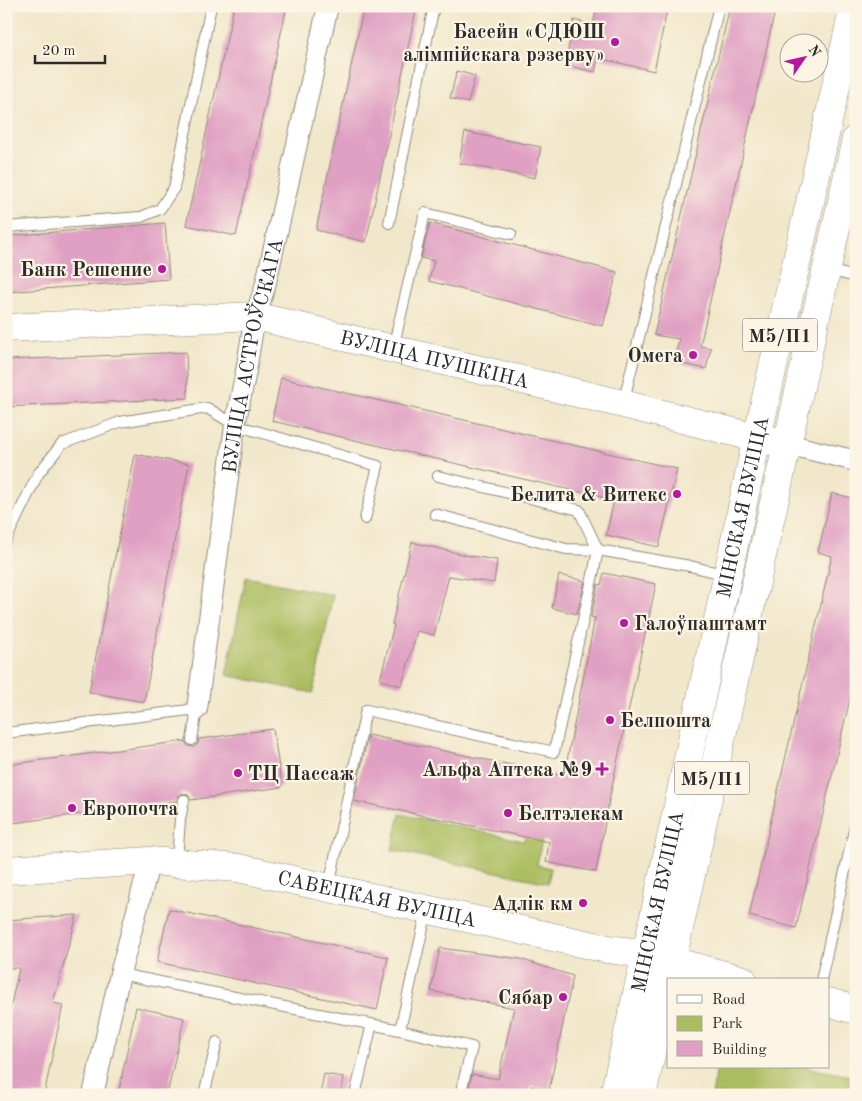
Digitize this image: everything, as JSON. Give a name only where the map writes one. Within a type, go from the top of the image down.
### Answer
[{"type":"main road","name":"МІНСКАЯ ВУЛІЦА","points":[[642,1095],[658,958],[728,575],[854,6]]},
{"type":"main road","name":"МІНСКАЯ ВУЛІЦА","points":[[614,1095],[658,958],[787,444],[856,139]]},
{"type":"main road","name":"ВУЛІЦА ПУШКІНА","points":[[6,328],[255,316],[787,444]]},
{"type":"main road","name":"САВЕЦКАЯ ВУЛІЦА","points":[[6,870],[164,862],[238,868],[608,949],[658,958],[735,978]]},
{"type":"main road","points":[[830,1003],[856,1010]]},
{"type":"street","name":"ВУЛІЦА АСТРОЎСКАГА","points":[[197,709],[235,425],[255,316],[265,287],[328,6]]},
{"type":"street","name":"ВУЛІЦА ПУШКІНА","points":[[787,444],[856,461]]},
{"type":"street","points":[[93,1095],[120,974],[164,862]]},
{"type":"lane","points":[[6,227],[141,217],[160,209],[174,188],[211,6]]},
{"type":"lane","points":[[389,223],[434,6]]},
{"type":"lane","points":[[623,404],[719,6]]},
{"type":"lane","points":[[393,349],[425,214],[512,234]]},
{"type":"lane","points":[[826,270],[856,277]]},
{"type":"lane","points":[[6,540],[38,474],[62,444],[120,422],[207,408],[235,425],[378,466],[365,519]]},
{"type":"lane","points":[[328,889],[366,710],[554,752],[598,550],[579,510],[438,476]]},
{"type":"lane","points":[[436,514],[566,549],[598,550],[690,566],[728,575]]},
{"type":"lane","points":[[6,733],[197,709],[192,740]]},
{"type":"lane","points":[[164,862],[180,819],[184,800]]},
{"type":"lane","points":[[821,978],[856,821]]},
{"type":"lane","points":[[400,1030],[427,910]]},
{"type":"lane","points":[[120,974],[372,1024],[472,1047],[460,1095]]},
{"type":"lane","points":[[354,1095],[372,1024]]},
{"type":"lane","points":[[204,1095],[217,1042]]},
{"type":"green space","points":[[246,577],[333,595],[313,693],[226,675]]},
{"type":"green space","points":[[400,814],[524,841],[526,830],[543,834],[537,865],[551,868],[548,883],[392,850]]},
{"type":"green space","points":[[717,1068],[810,1068],[856,1077],[856,1095],[712,1095]]},
{"type":"building","points":[[234,6],[287,6],[236,236],[186,225]]},
{"type":"building","points":[[364,6],[397,6],[416,10],[366,242],[316,230]]},
{"type":"building","name":"Басейн «СДЮШ алімпійскага рэзерву»","points":[[597,6],[668,6],[654,71],[598,58],[595,72],[565,65],[574,20],[593,25]]},
{"type":"building","points":[[730,6],[776,6],[700,346],[711,348],[706,369],[674,362],[679,339],[654,335]]},
{"type":"building","points":[[457,71],[475,76],[468,103],[450,98]]},
{"type":"building","points":[[465,132],[541,147],[535,178],[459,163]]},
{"type":"building","points":[[165,223],[169,279],[6,292],[6,236]]},
{"type":"building","points":[[430,223],[617,272],[603,326],[429,281],[434,261],[421,258]]},
{"type":"building","points":[[186,352],[188,398],[6,407],[6,360]]},
{"type":"building","points":[[281,378],[677,469],[659,547],[606,535],[614,500],[272,421]]},
{"type":"building","points":[[135,454],[189,464],[144,702],[89,692]]},
{"type":"building","points":[[832,493],[856,499],[856,673],[796,928],[749,916],[832,556],[818,552]]},
{"type":"building","points":[[412,542],[465,555],[497,560],[494,583],[449,576],[434,635],[417,631],[402,686],[380,680]]},
{"type":"building","points":[[604,573],[656,584],[610,795],[596,872],[546,862],[549,842],[354,801],[368,735],[564,776],[595,618],[591,617],[598,584],[601,585]]},
{"type":"building","points":[[559,575],[585,581],[577,614],[552,608]]},
{"type":"building","points":[[273,729],[282,787],[191,800],[188,795],[182,793],[177,801],[6,824],[6,765],[185,741],[188,746],[194,747],[198,744],[199,739]]},
{"type":"building","points":[[169,909],[388,957],[377,1010],[157,962]]},
{"type":"building","points":[[77,915],[53,1003],[63,1005],[44,1095],[6,1095],[6,1028],[19,968],[6,968],[6,920]]},
{"type":"building","points":[[440,948],[520,959],[573,976],[549,1090],[531,1086],[530,1095],[467,1095],[472,1074],[498,1079],[514,1008],[431,991]]},
{"type":"building","points":[[136,1007],[184,1018],[167,1095],[118,1095]]},
{"type":"building","points":[[324,1074],[344,1077],[341,1095],[320,1095]]},
{"type":"place","name":"Басейн «СДЮШ алімпійскага рэзерву»","points":[[615,42]]},
{"type":"place","name":"Банк Решение","points":[[162,269]]},
{"type":"place","name":"Омега","points":[[693,355]]},
{"type":"place","name":"Белита & Витекс","points":[[677,494]]},
{"type":"place","name":"Галоўпаштамт","points":[[624,623]]},
{"type":"place","name":"Белпошта","points":[[610,720]]},
{"type":"place","name":"Альфа Аптека №9","points":[[602,769]]},
{"type":"place","name":"ТЦ Пассаж","points":[[238,773]]},
{"type":"place","name":"Европочта","points":[[72,808]]},
{"type":"place","name":"Белтэлекам","points":[[508,813]]},
{"type":"place","name":"Адлік км","points":[[583,903]]},
{"type":"place","name":"Сябар","points":[[563,997]]}]
